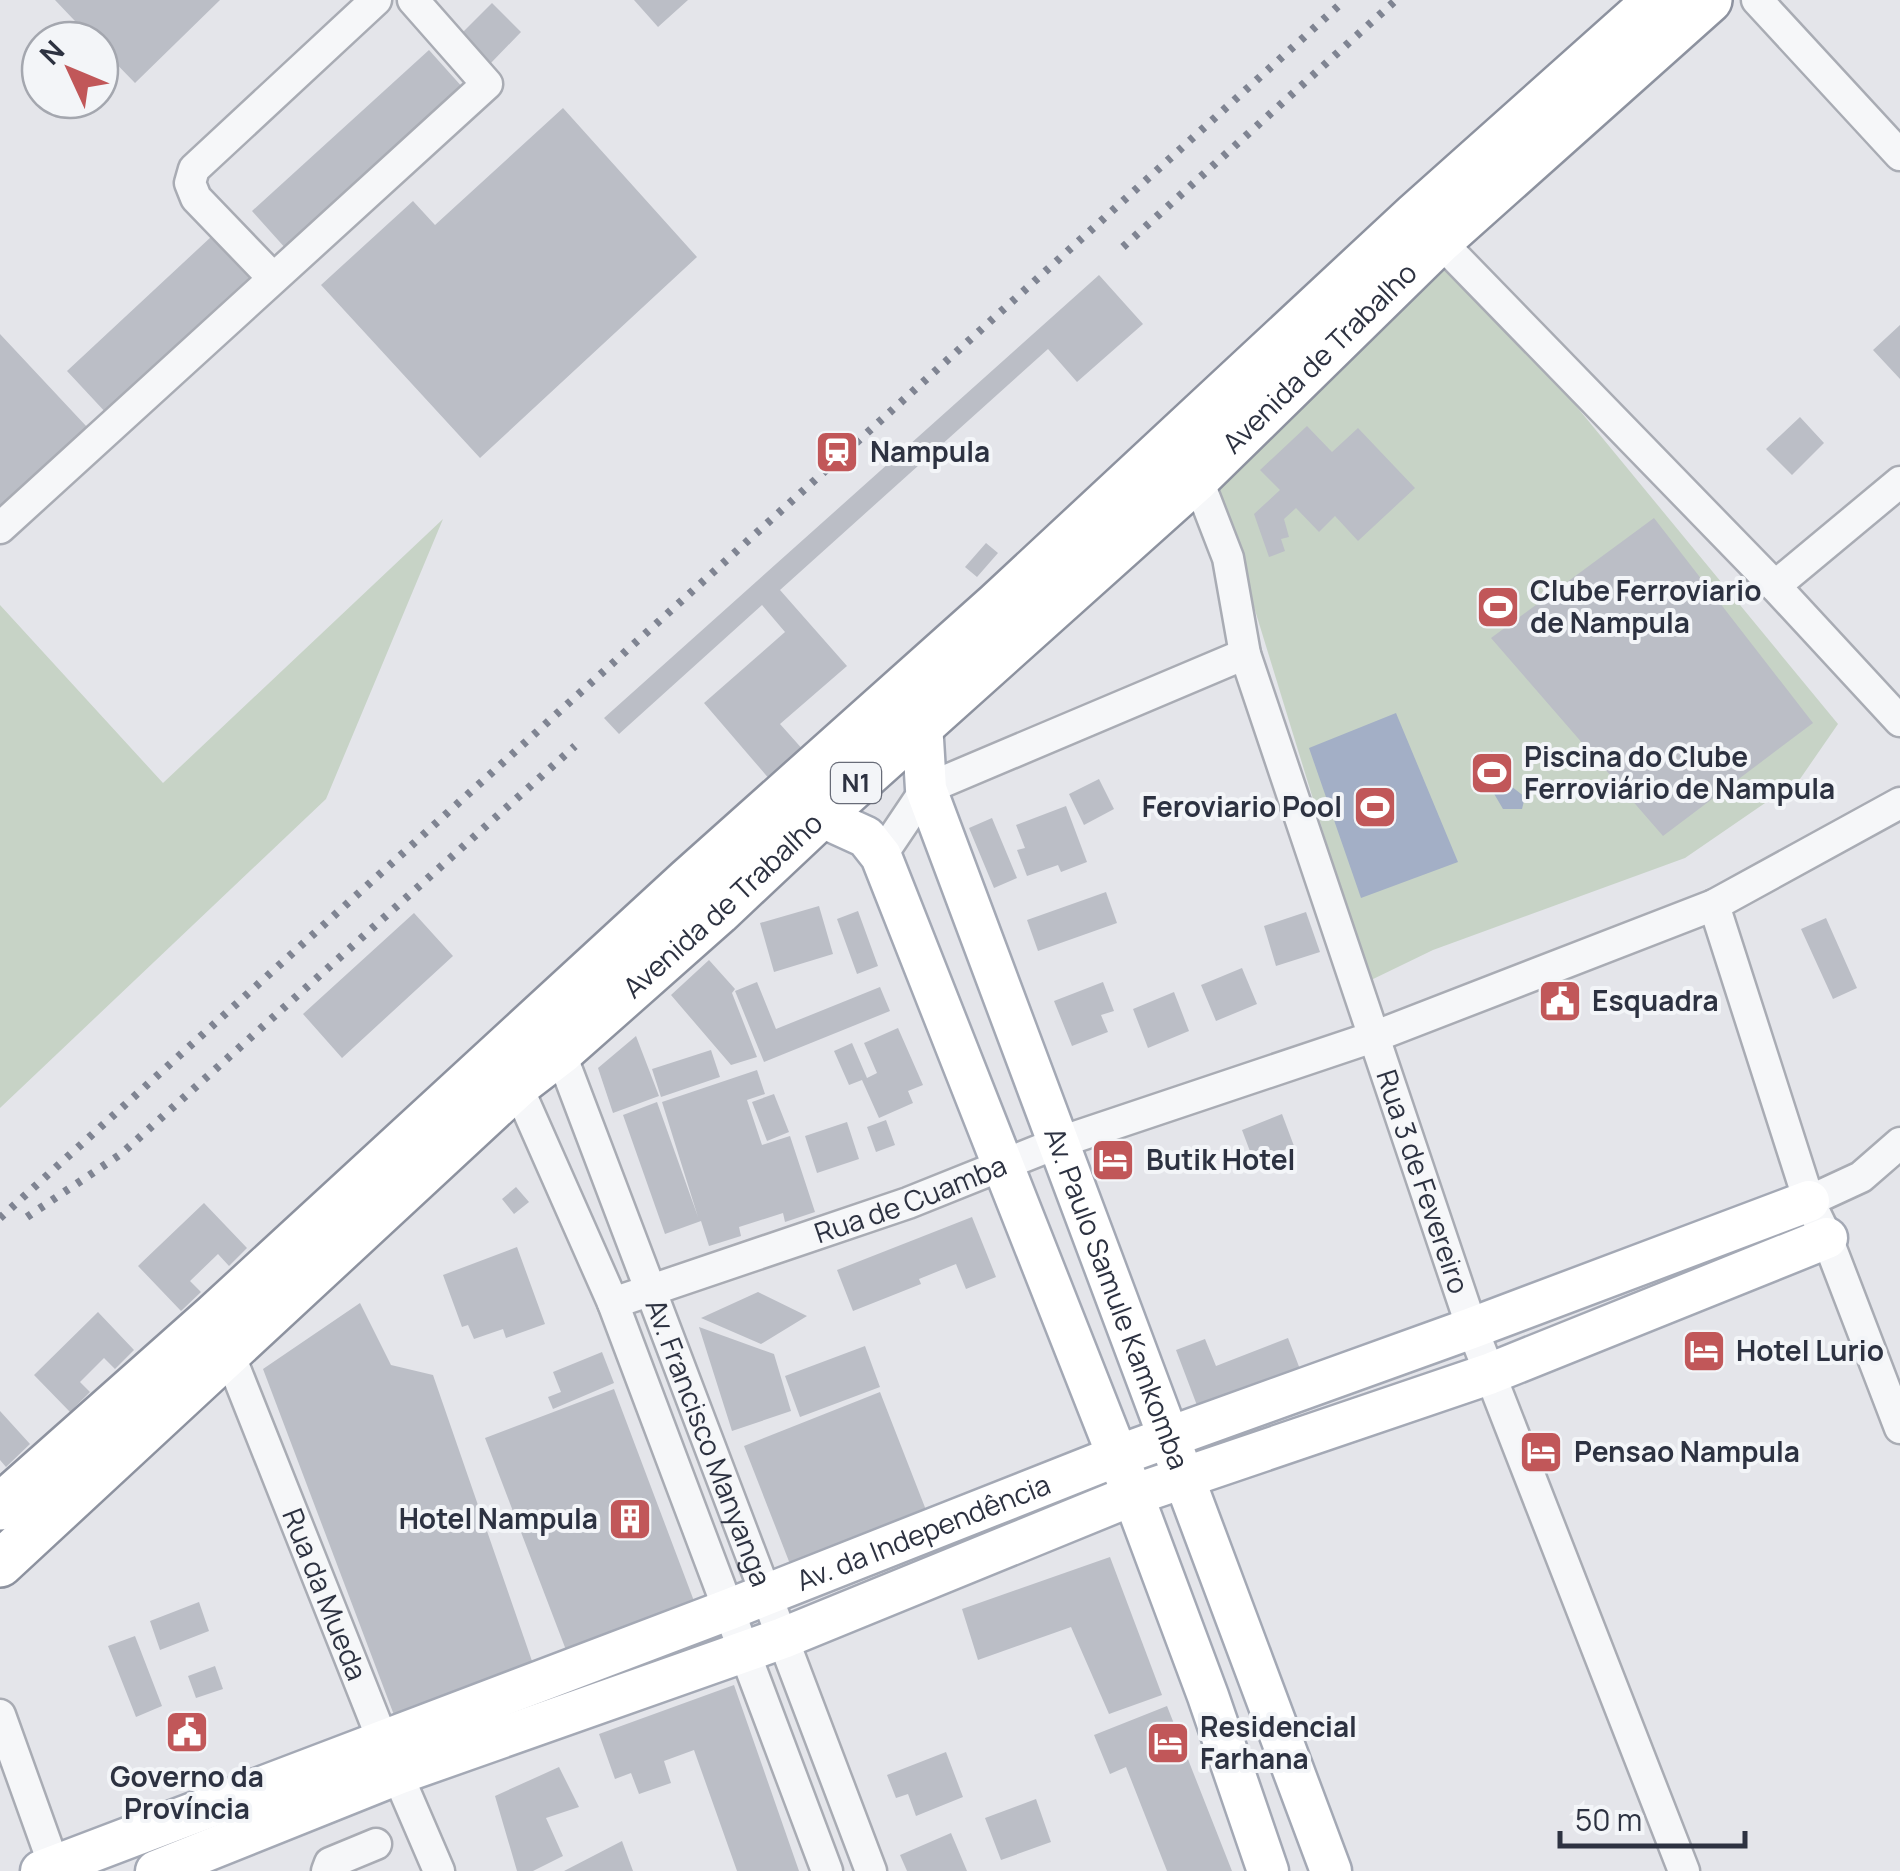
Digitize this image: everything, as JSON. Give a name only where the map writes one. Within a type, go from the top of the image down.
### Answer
[{"type":"highway","name":"Avenida de Trabalho","points":[[703,896],[820,816],[922,724],[1085,549],[1427,228],[1657,0]]},
{"type":"highway","name":"Avenida de Trabalho","points":[[0,1564],[222,1336],[510,1068],[703,896],[997,605],[1197,478],[1427,228],[1709,0]]},
{"type":"highway","name":"Avenida de Trabalho","points":[[0,1508],[222,1336]]},
{"type":"main road","name":"Av. Paulo Samule Kamkomba","points":[[922,724],[926,789],[1331,1871]]},
{"type":"main road","points":[[820,816],[866,837],[881,856]]},
{"type":"main road","name":"Av. Paulo Samule Kamkomba","points":[[881,856],[1133,1495],[1268,1871]]},
{"type":"main road","name":"Av. da Independência","points":[[156,1871],[390,1758],[748,1602],[1117,1456],[1808,1201]]},
{"type":"main road","name":"Av. da Independência","points":[[50,1869],[390,1758],[744,1652],[1133,1495],[1489,1374],[1826,1238]]},
{"type":"street","points":[[273,278],[196,198],[190,183],[194,169],[376,0]]},
{"type":"street","points":[[0,528],[487,84],[414,0]]},
{"type":"street","points":[[1757,0],[1900,155]]},
{"type":"street","points":[[1427,228],[1775,586],[1900,722]]},
{"type":"street","name":"Rua 3 de Fevereiro","points":[[1197,478],[1228,558],[1244,654],[1472,1328],[1684,1871]]},
{"type":"street","points":[[1775,586],[1900,482]]},
{"type":"street","points":[[881,856],[926,789],[1244,654]]},
{"type":"street","name":"Rua de Cuamba","points":[[613,1303],[908,1202],[1060,1142],[1376,1036],[1714,905],[1900,803]]},
{"type":"street","points":[[1714,905],[1808,1201],[1900,1428]]},
{"type":"street","name":"Av. Francisco Manyanga","points":[[553,1033],[652,1289],[748,1602],[744,1652],[827,1871]]},
{"type":"street","name":"Av. Francisco Manyanga","points":[[510,1068],[748,1602],[783,1638],[871,1871]]},
{"type":"street","points":[[1808,1201],[1861,1177],[1900,1142]]},
{"type":"street","points":[[1826,1238],[1861,1177]]},
{"type":"street","name":"Rua da Mueda","points":[[222,1336],[439,1871]]},
{"type":"street","points":[[0,1716],[50,1869]]},
{"type":"street","points":[[327,1871],[330,1863],[376,1844]]},
{"type":"green space","name":"Clube Ferroviario de Nampula","points":[[1455,259],[1838,724],[1800,779],[1685,858],[1433,950],[1369,981],[1218,490]]},
{"type":"green space","points":[[443,519],[326,799],[0,1108],[0,605],[163,783]]},
{"type":"water","points":[[1396,713],[1458,862],[1361,898],[1309,748]]},
{"type":"water","name":"Piscina do Clube Ferroviário de Nampula","points":[[1492,751],[1507,783],[1525,797],[1522,809],[1503,809],[1476,763]]},
{"type":"building","points":[[55,0],[220,0],[135,83],[120,68],[120,20],[74,20]]},
{"type":"building","points":[[634,0],[688,0],[658,27]]},
{"type":"building","points":[[492,3],[521,32],[489,65],[459,36]]},
{"type":"building","points":[[429,50],[464,89],[287,250],[252,211]]},
{"type":"building","points":[[563,108],[697,257],[480,458],[321,285],[413,201],[435,225]]},
{"type":"building","points":[[212,236],[253,280],[108,415],[67,371]]},
{"type":"building","points":[[1099,275],[1143,324],[1077,382],[1048,349],[780,590],[847,666],[780,724],[805,752],[771,781],[704,703],[785,632],[762,605],[619,734],[604,718]]},
{"type":"building","points":[[1900,325],[1900,379],[1873,350]]},
{"type":"building","points":[[0,334],[87,427],[0,508]]},
{"type":"building","points":[[1800,417],[1824,443],[1792,475],[1766,449]]},
{"type":"building","points":[[1307,426],[1332,452],[1358,428],[1415,488],[1358,541],[1335,516],[1319,532],[1296,508],[1284,519],[1289,537],[1281,539],[1285,551],[1269,557],[1254,514],[1280,490],[1260,470]]},
{"type":"building","points":[[1654,518],[1813,723],[1663,836],[1491,638]]},
{"type":"building","points":[[986,543],[998,553],[977,577],[965,567]]},
{"type":"building","points":[[1099,779],[1114,809],[1084,825],[1069,794]]},
{"type":"building","points":[[1066,806],[1087,862],[1061,872],[1058,865],[1027,876],[1017,850],[1025,848],[1016,825]]},
{"type":"building","points":[[992,818],[1017,878],[994,888],[969,828]]},
{"type":"building","points":[[1106,892],[1117,923],[1038,951],[1027,920]]},
{"type":"building","points":[[819,906],[833,954],[774,972],[760,923]]},
{"type":"building","points":[[858,911],[878,966],[857,974],[837,919]]},
{"type":"building","points":[[1306,912],[1320,952],[1276,966],[1264,926]]},
{"type":"building","points":[[414,913],[453,956],[342,1058],[303,1014]]},
{"type":"building","points":[[1826,918],[1857,988],[1833,999],[1801,929]]},
{"type":"building","points":[[709,960],[735,989],[732,993],[757,1057],[731,1065],[671,995]]},
{"type":"building","points":[[1242,968],[1257,1004],[1216,1021],[1201,985]]},
{"type":"building","points":[[757,982],[776,1029],[880,987],[890,1011],[764,1062],[735,991]]},
{"type":"building","points":[[1103,982],[1114,1011],[1101,1015],[1108,1032],[1072,1046],[1054,1001]]},
{"type":"building","points":[[1174,992],[1189,1031],[1148,1048],[1133,1009]]},
{"type":"building","points":[[898,1028],[923,1085],[908,1091],[913,1103],[879,1118],[862,1080],[849,1085],[834,1051],[852,1043],[867,1078],[877,1073],[864,1043]]},
{"type":"building","points":[[636,1036],[659,1096],[613,1113],[598,1068]]},
{"type":"building","points":[[711,1050],[720,1077],[661,1097],[652,1069]]},
{"type":"building","points":[[757,1070],[765,1094],[747,1100],[762,1145],[790,1136],[815,1212],[785,1222],[783,1213],[739,1227],[741,1236],[709,1246],[701,1221],[665,1234],[623,1115],[657,1102],[698,1217],[662,1102]]},
{"type":"building","points":[[774,1094],[789,1132],[767,1141],[752,1102]]},
{"type":"building","points":[[1282,1114],[1294,1146],[1254,1162],[1242,1130]]},
{"type":"building","points":[[886,1120],[895,1145],[876,1152],[867,1127]]},
{"type":"building","points":[[847,1122],[859,1159],[817,1173],[805,1136]]},
{"type":"building","points":[[516,1187],[529,1202],[514,1214],[502,1199]]},
{"type":"building","points":[[204,1203],[247,1248],[229,1266],[218,1254],[190,1281],[201,1292],[181,1311],[138,1266]]},
{"type":"building","points":[[972,1217],[996,1277],[966,1289],[956,1264],[919,1279],[921,1284],[853,1311],[837,1270]]},
{"type":"building","points":[[517,1247],[545,1324],[506,1338],[503,1329],[474,1339],[468,1325],[462,1327],[443,1275]]},
{"type":"building","points":[[758,1292],[807,1316],[761,1344],[701,1318]]},
{"type":"building","points":[[360,1303],[391,1365],[433,1375],[533,1664],[394,1715],[263,1369]]},
{"type":"building","points":[[98,1312],[134,1350],[115,1369],[104,1358],[80,1382],[90,1392],[70,1412],[34,1375]]},
{"type":"building","points":[[699,1327],[774,1354],[791,1411],[732,1431]]},
{"type":"building","points":[[1288,1338],[1303,1377],[1201,1416],[1176,1350],[1205,1339],[1216,1366]]},
{"type":"building","points":[[865,1346],[880,1387],[800,1417],[785,1376]]},
{"type":"building","points":[[602,1352],[614,1383],[553,1409],[548,1397],[561,1392],[553,1372]]},
{"type":"building","name":"Hotel Nampula","points":[[614,1389],[694,1601],[566,1650],[485,1438]]},
{"type":"building","points":[[880,1392],[926,1510],[790,1564],[744,1446]]},
{"type":"building","points":[[0,1411],[30,1444],[6,1467],[0,1460]]},
{"type":"building","points":[[1110,1557],[1162,1695],[1109,1714],[1071,1627],[978,1660],[962,1609]]},
{"type":"building","points":[[199,1602],[209,1631],[160,1650],[150,1621]]},
{"type":"building","points":[[135,1636],[162,1706],[136,1717],[108,1646]]},
{"type":"building","points":[[215,1666],[223,1689],[196,1698],[188,1676]]},
{"type":"building","points":[[734,1685],[799,1871],[737,1871],[694,1750],[664,1761],[671,1783],[639,1794],[631,1773],[615,1779],[599,1734]]},
{"type":"building","points":[[1167,1706],[1232,1871],[1167,1871],[1126,1767],[1110,1774],[1094,1735]]},
{"type":"building","points":[[946,1752],[963,1797],[916,1816],[908,1794],[896,1798],[887,1775]]},
{"type":"building","points":[[559,1767],[579,1807],[546,1818],[563,1856],[533,1871],[517,1871],[495,1796]]},
{"type":"building","points":[[1036,1799],[1051,1842],[1001,1860],[985,1818]]},
{"type":"building","points":[[951,1833],[967,1871],[907,1871],[900,1855]]},
{"type":"building","points":[[622,1841],[633,1871],[564,1871]]},
{"type":"railway","points":[[0,1218],[1345,0]]},
{"type":"railway","points":[[1123,247],[1396,0]]},
{"type":"railway","points":[[27,1217],[121,1154],[575,746]]},
{"type":"place","name":"Nampula","points":[[837,452]]},
{"type":"place","name":"Clube Ferroviario de Nampula","points":[[1498,607]]},
{"type":"place","name":"Piscina do Clube Ferroviário de Nampula","points":[[1492,773]]},
{"type":"place","name":"Feroviario Pool","points":[[1375,807]]},
{"type":"place","name":"Esquadra","points":[[1560,1001]]},
{"type":"place","name":"Butik Hotel","points":[[1113,1160]]},
{"type":"place","name":"Hotel Lurio","points":[[1704,1351]]},
{"type":"place","name":"Pensao Nampula","points":[[1541,1452]]},
{"type":"place","name":"Hotel Nampula","points":[[630,1519]]},
{"type":"place","name":"Governo da Província","points":[[187,1732]]},
{"type":"place","name":"Residencial Farhana","points":[[1168,1743]]}]
